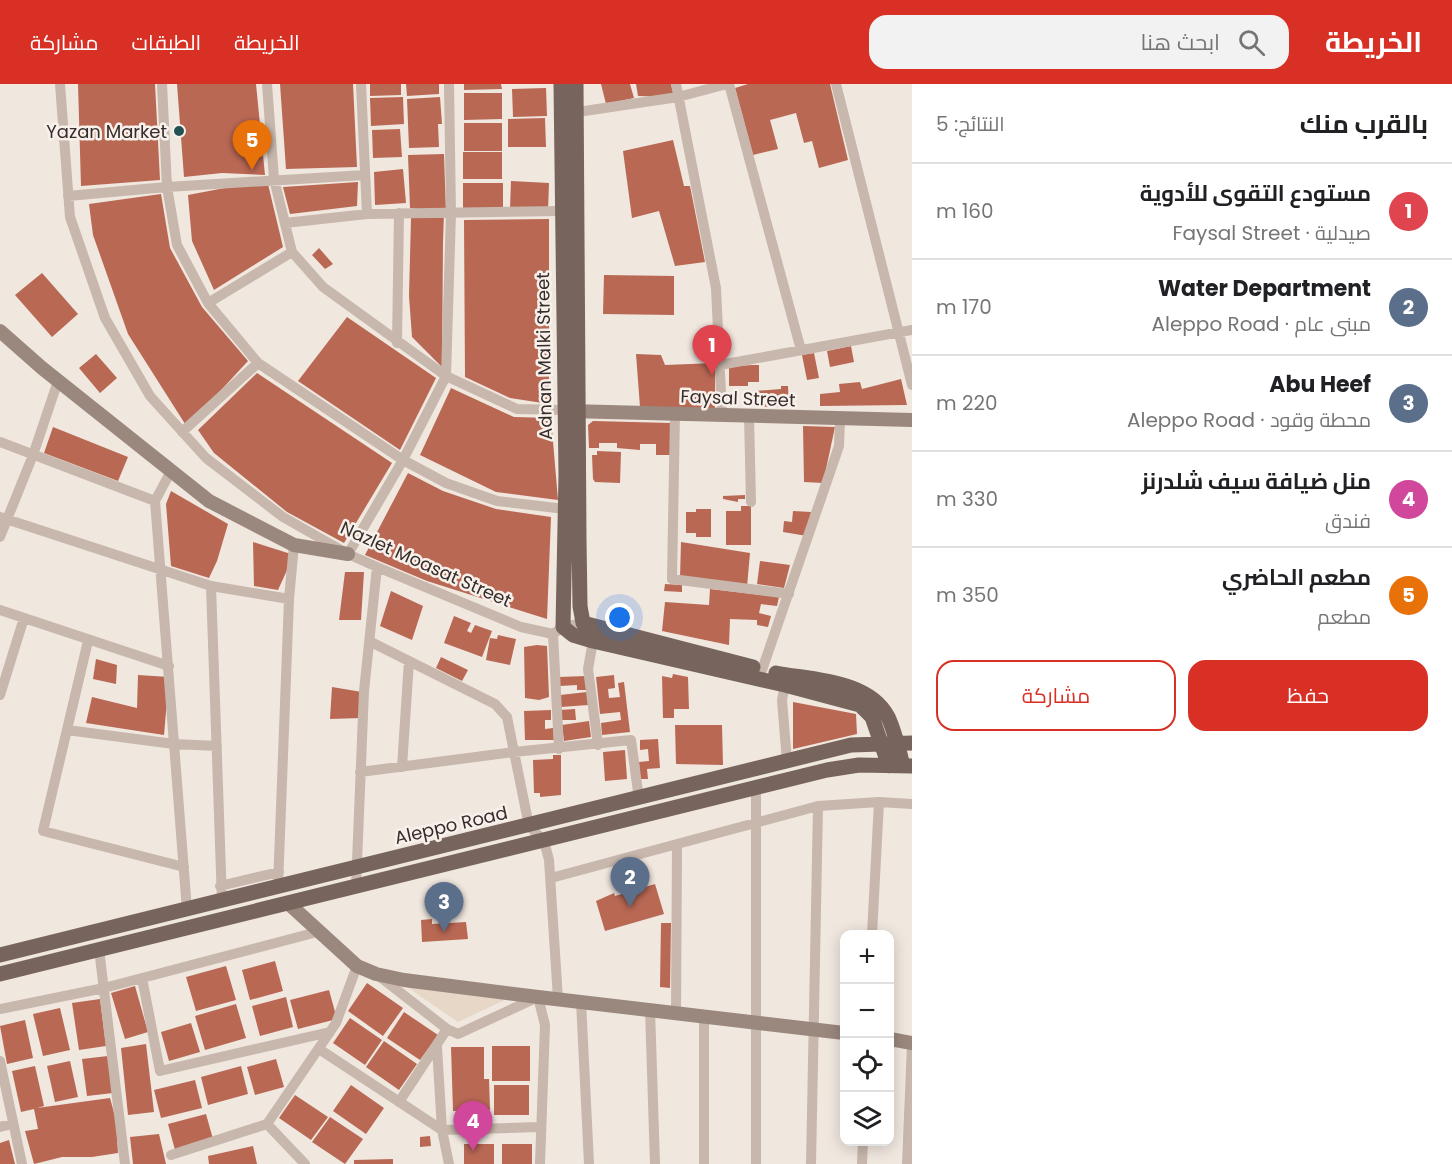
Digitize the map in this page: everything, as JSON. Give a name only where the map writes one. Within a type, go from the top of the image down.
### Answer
[{"type":"main road","name":"Adnan Malki Street","points":[[561,84],[561,211],[579,606],[583,623]]},
{"type":"main road","name":"Adnan Malki Street","points":[[558,631],[571,411],[576,84]]},
{"type":"main road","name":"Nazlet Moasat Street","points":[[583,623],[762,670],[855,689],[872,696],[888,718],[897,743],[901,766]]},
{"type":"main road","name":"Nazlet Moasat Street","points":[[558,631],[860,705],[897,743]]},
{"type":"main road","name":"Aleppo Road","points":[[0,956],[187,910],[221,894],[279,879],[355,868],[851,745],[897,743]]},
{"type":"main road","name":"Aleppo Road","points":[[3,973],[827,770],[859,765],[901,766]]},
{"type":"street","name":"Nazlet Moasat Street","points":[[60,84],[70,217],[105,318],[150,396],[206,458],[283,518],[348,554],[377,567],[520,627],[558,631],[583,623]]},
{"type":"street","points":[[162,84],[167,187],[177,245],[208,303],[258,363],[403,460],[446,483],[497,501],[565,508]]},
{"type":"street","points":[[267,84],[274,179],[292,252],[323,287],[397,343],[446,376],[517,410],[571,411]]},
{"type":"street","points":[[361,84],[367,213]]},
{"type":"street","points":[[0,331],[58,381],[209,501],[294,545],[348,554],[403,460],[446,376],[451,213],[449,84]]},
{"type":"street","points":[[676,84],[716,288],[722,415]]},
{"type":"street","points":[[561,113],[577,113],[678,97],[728,84],[801,350]]},
{"type":"street","points":[[836,84],[912,385]]},
{"type":"street","points":[[68,196],[274,179],[365,175]]},
{"type":"street","points":[[285,223],[367,213],[561,211]]},
{"type":"street","points":[[397,343],[399,213]]},
{"type":"street","points":[[208,303],[292,252]]},
{"type":"street","points":[[720,365],[912,330]]},
{"type":"street","points":[[182,432],[258,363]]},
{"type":"street","points":[[0,537],[4,518],[33,455],[58,381]]},
{"type":"street","name":"Faysal Street","points":[[571,411],[912,420]]},
{"type":"street","points":[[675,414],[672,579],[789,594]]},
{"type":"street","points":[[749,416],[751,501]]},
{"type":"street","points":[[762,670],[839,446],[840,419]]},
{"type":"street","points":[[0,442],[155,501]]},
{"type":"street","points":[[171,471],[155,501],[187,910]]},
{"type":"street","points":[[4,518],[211,586],[290,599]]},
{"type":"street","points":[[279,879],[294,545]]},
{"type":"street","points":[[356,886],[364,691],[371,642],[377,567]]},
{"type":"street","points":[[211,586],[221,894]]},
{"type":"street","points":[[0,610],[169,666]]},
{"type":"street","points":[[0,695],[24,618]]},
{"type":"street","points":[[558,631],[559,749]]},
{"type":"street","points":[[88,640],[43,831],[184,867]]},
{"type":"street","points":[[593,641],[588,669],[598,745]]},
{"type":"street","points":[[371,642],[495,704],[507,717],[529,826],[544,841],[551,878],[558,999]]},
{"type":"street","points":[[402,767],[409,661]]},
{"type":"street","points":[[785,685],[782,700],[787,762]]},
{"type":"street","points":[[67,730],[174,744],[217,746]]},
{"type":"street","points":[[360,772],[514,752],[631,740],[639,799]]},
{"type":"street","points":[[756,788],[756,1164]]},
{"type":"street","points":[[551,878],[677,846],[818,806],[879,802],[912,804]]},
{"type":"street","points":[[872,930],[879,802]]},
{"type":"street","points":[[811,1164],[818,806]]},
{"type":"street","points":[[676,1013],[677,846]]},
{"type":"street","points":[[288,903],[357,966],[376,974],[404,980],[538,997],[840,1032]]},
{"type":"street","points":[[0,1009],[104,988],[321,931]]},
{"type":"street","points":[[99,950],[124,1164]]},
{"type":"street","points":[[0,956],[3,973]]},
{"type":"street","points":[[171,1155],[267,1124],[330,1032],[345,1004],[357,966]]},
{"type":"street","points":[[376,974],[447,1029],[458,1034],[538,997]]},
{"type":"street","points":[[142,978],[160,1071],[330,1032]]},
{"type":"street","points":[[538,997],[545,1025],[539,1126],[540,1164]]},
{"type":"street","points":[[581,1001],[589,1164]]},
{"type":"street","points":[[650,1010],[655,1164]]},
{"type":"street","points":[[704,1017],[704,1164]]},
{"type":"street","points":[[399,1102],[447,1029]]},
{"type":"street","points":[[894,1041],[912,1044],[907,1164]]},
{"type":"street","points":[[437,1047],[442,1130],[449,1164]]},
{"type":"street","points":[[319,1049],[442,1130],[539,1126]]},
{"type":"street","points":[[0,1061],[22,1164]]},
{"type":"street","points":[[0,1127],[12,1124]]},
{"type":"street","points":[[267,1124],[305,1164]]},
{"type":"street","points":[[862,1164],[863,1146]]},
{"type":"shaded area","points":[[404,985],[509,998],[458,1022]]},
{"type":"building","points":[[78,84],[155,84],[160,180],[81,186]]},
{"type":"building","points":[[177,84],[256,84],[265,175],[222,173],[184,177]]},
{"type":"building","points":[[280,84],[353,84],[357,167],[286,169]]},
{"type":"building","points":[[370,84],[401,84],[401,95],[370,96]]},
{"type":"building","points":[[406,84],[439,84],[439,94],[407,96]]},
{"type":"building","points":[[464,84],[501,84],[502,89],[464,90]]},
{"type":"building","points":[[601,84],[630,84],[634,98],[606,104]]},
{"type":"building","points":[[636,84],[671,84],[674,97],[638,96]]},
{"type":"building","points":[[748,84],[830,84],[848,160],[819,168],[812,141],[804,143],[796,113],[770,120],[778,149],[753,155],[735,88]]},
{"type":"building","points":[[546,88],[547,116],[513,117],[512,89]]},
{"type":"building","points":[[464,93],[502,93],[502,119],[464,120]]},
{"type":"building","points":[[403,97],[404,124],[371,126],[370,98]]},
{"type":"building","points":[[440,97],[442,124],[438,124],[439,147],[409,148],[407,99]]},
{"type":"building","points":[[545,118],[546,147],[508,147],[508,119]]},
{"type":"building","points":[[464,123],[502,123],[502,151],[464,151]]},
{"type":"building","points":[[400,129],[402,157],[373,158],[372,130]]},
{"type":"building","points":[[673,140],[684,186],[690,186],[705,262],[675,266],[659,211],[632,218],[623,151]]},
{"type":"building","points":[[463,152],[502,152],[502,179],[463,179]]},
{"type":"building","points":[[444,154],[446,213],[410,208],[408,155]]},
{"type":"building","points":[[403,169],[406,203],[375,205],[374,172]]},
{"type":"building","points":[[267,180],[283,247],[214,290],[192,241],[188,195]]},
{"type":"building","points":[[511,181],[549,183],[548,211],[510,209]]},
{"type":"building","points":[[358,182],[357,206],[290,214],[283,187]]},
{"type":"building","points":[[463,183],[503,183],[503,210],[463,210]]},
{"type":"building","points":[[161,194],[170,248],[202,307],[248,361],[187,427],[128,334],[93,235],[89,204]]},
{"type":"building","points":[[444,213],[442,367],[412,337],[409,296],[411,218]]},
{"type":"building","points":[[549,219],[549,404],[510,398],[465,377],[464,220]]},
{"type":"building","points":[[319,248],[333,264],[325,269],[312,255]]},
{"type":"building","points":[[42,273],[78,314],[52,337],[15,295]]},
{"type":"building","points":[[604,275],[674,276],[674,315],[603,314]]},
{"type":"building","points":[[347,317],[436,378],[400,450],[298,381]]},
{"type":"building","points":[[851,346],[854,362],[830,367],[827,351]]},
{"type":"building","points":[[814,353],[819,378],[807,380],[802,355]]},
{"type":"building","points":[[96,354],[117,378],[100,393],[79,368]]},
{"type":"building","points":[[636,354],[661,355],[665,365],[715,363],[715,409],[640,407]]},
{"type":"building","points":[[759,365],[759,382],[748,382],[748,386],[729,386],[729,367]]},
{"type":"building","points":[[257,373],[392,463],[344,543],[287,512],[214,453],[198,430]]},
{"type":"building","points":[[901,379],[907,405],[820,406],[820,394],[840,392],[839,384],[860,382],[862,389]]},
{"type":"building","points":[[781,386],[788,386],[789,406],[755,407],[754,391],[781,389]]},
{"type":"building","points":[[451,388],[514,417],[551,418],[558,500],[496,492],[420,455]]},
{"type":"building","points":[[593,421],[671,423],[671,455],[656,455],[656,444],[640,444],[640,450],[617,448],[617,443],[599,443],[599,448],[589,448],[588,425]]},
{"type":"building","points":[[803,426],[835,427],[823,483],[804,482]]},
{"type":"building","points":[[53,427],[128,457],[118,481],[44,453]]},
{"type":"building","points":[[597,451],[621,452],[620,483],[595,482],[592,455],[597,455]]},
{"type":"building","points":[[408,473],[443,491],[496,509],[551,517],[547,619],[427,581],[365,555]]},
{"type":"building","points":[[171,491],[228,524],[217,561],[209,578],[171,566],[166,504]]},
{"type":"building","points":[[745,495],[745,499],[738,499],[738,502],[723,499],[723,496]]},
{"type":"building","points":[[741,506],[751,506],[751,545],[726,545],[726,511],[741,511]]},
{"type":"building","points":[[696,509],[711,509],[711,537],[696,537],[696,533],[686,533],[686,512],[696,512]]},
{"type":"building","points":[[793,511],[811,512],[807,536],[783,532],[784,521],[792,522]]},
{"type":"building","points":[[253,542],[294,555],[278,590],[254,586]]},
{"type":"building","points":[[681,542],[750,553],[747,587],[680,578]]},
{"type":"building","points":[[760,561],[790,565],[784,588],[757,584]]},
{"type":"building","points":[[345,572],[364,572],[361,620],[339,620]]},
{"type":"building","points":[[665,584],[682,585],[682,592],[664,591]]},
{"type":"building","points":[[710,589],[779,597],[777,606],[761,604],[759,613],[771,616],[768,627],[757,625],[757,620],[730,619],[729,645],[662,631],[665,602],[709,605]]},
{"type":"building","points":[[391,591],[423,606],[412,640],[380,626]]},
{"type":"building","points":[[454,616],[471,623],[467,631],[471,633],[475,625],[492,631],[482,657],[444,643]]},
{"type":"building","points":[[498,635],[516,639],[510,665],[486,660],[490,638],[497,639]]},
{"type":"building","points":[[547,646],[549,697],[539,700],[525,698],[524,647]]},
{"type":"building","points":[[441,657],[468,670],[462,681],[436,668]]},
{"type":"building","points":[[96,659],[117,665],[116,684],[93,679]]},
{"type":"building","points":[[673,674],[688,677],[689,709],[674,709],[674,718],[663,718],[662,676],[672,678]]},
{"type":"building","points":[[138,675],[169,677],[164,735],[86,723],[92,697],[137,708]]},
{"type":"building","points":[[614,675],[615,688],[608,689],[609,698],[620,697],[618,683],[624,682],[630,732],[602,735],[601,723],[621,720],[620,712],[600,714],[596,677]]},
{"type":"building","points":[[586,676],[586,690],[577,690],[577,685],[560,686],[559,677]]},
{"type":"building","points":[[332,687],[362,692],[361,718],[330,719]]},
{"type":"building","points":[[587,692],[588,705],[561,707],[560,695]]},
{"type":"building","points":[[793,702],[856,714],[857,734],[793,749]]},
{"type":"building","points":[[575,709],[576,720],[560,720],[559,710]]},
{"type":"building","points":[[551,710],[551,720],[545,720],[545,729],[553,728],[554,740],[525,740],[524,711]]},
{"type":"building","points":[[589,721],[591,737],[564,741],[562,725]]},
{"type":"building","points":[[675,725],[722,725],[723,765],[676,764]]},
{"type":"building","points":[[658,739],[660,768],[647,769],[648,779],[640,779],[639,762],[649,761],[648,749],[640,750],[640,740]]},
{"type":"building","points":[[625,750],[627,779],[605,781],[603,752]]},
{"type":"building","points":[[553,755],[561,755],[561,795],[540,797],[540,793],[534,793],[533,760],[553,759]]},
{"type":"building","points":[[655,884],[664,914],[605,931],[596,901],[614,893],[615,896]]},
{"type":"building","points":[[432,919],[432,924],[466,922],[468,939],[422,942],[421,920]]},
{"type":"building","points":[[661,923],[671,923],[670,988],[660,987]]},
{"type":"building","points":[[275,961],[283,991],[250,1000],[242,970]]},
{"type":"building","points":[[226,966],[236,1000],[196,1011],[186,977]]},
{"type":"building","points":[[367,983],[403,1008],[383,1036],[348,1011]]},
{"type":"building","points":[[135,986],[148,1032],[125,1039],[111,993]]},
{"type":"building","points":[[329,990],[337,1019],[298,1029],[290,1000]]},
{"type":"building","points":[[286,997],[293,1027],[260,1036],[252,1006]]},
{"type":"building","points":[[100,999],[106,1046],[79,1050],[72,1003]]},
{"type":"building","points":[[236,1004],[246,1038],[205,1050],[195,1016]]},
{"type":"building","points":[[60,1008],[70,1050],[43,1056],[33,1014]]},
{"type":"building","points":[[404,1012],[438,1035],[420,1060],[387,1038]]},
{"type":"building","points":[[350,1018],[382,1040],[365,1065],[333,1043]]},
{"type":"building","points":[[25,1020],[33,1058],[7,1064],[0,1026]]},
{"type":"building","points":[[191,1023],[200,1052],[169,1061],[161,1032]]},
{"type":"building","points":[[384,1041],[417,1064],[399,1090],[366,1067]]},
{"type":"building","points":[[146,1044],[154,1112],[128,1115],[121,1048]]},
{"type":"building","points":[[492,1046],[530,1046],[530,1081],[492,1081]]},
{"type":"building","points":[[451,1047],[484,1047],[484,1079],[489,1079],[490,1110],[453,1111]]},
{"type":"building","points":[[108,1056],[113,1093],[87,1096],[82,1059]]},
{"type":"building","points":[[276,1059],[284,1087],[255,1095],[247,1067]]},
{"type":"building","points":[[70,1061],[78,1097],[55,1102],[47,1066]]},
{"type":"building","points":[[35,1066],[44,1106],[37,1108],[110,1098],[116,1120],[118,1153],[92,1157],[62,1157],[34,1164],[25,1131],[38,1129],[34,1109],[21,1112],[12,1071]]},
{"type":"building","points":[[241,1066],[248,1094],[208,1105],[201,1077]]},
{"type":"building","points":[[195,1080],[202,1108],[161,1118],[154,1090]]},
{"type":"building","points":[[351,1085],[384,1108],[366,1134],[333,1111]]},
{"type":"building","points":[[494,1085],[529,1085],[529,1115],[494,1115]]},
{"type":"building","points":[[295,1095],[328,1117],[311,1140],[279,1118]]},
{"type":"building","points":[[206,1114],[213,1139],[175,1150],[168,1124]]},
{"type":"building","points":[[330,1117],[363,1139],[345,1164],[312,1142]]},
{"type":"building","points":[[159,1134],[166,1164],[133,1164],[130,1137]]},
{"type":"building","points":[[430,1136],[431,1146],[420,1147],[420,1137]]},
{"type":"building","points":[[9,1140],[15,1164],[0,1164],[0,1143]]},
{"type":"building","points":[[464,1144],[494,1144],[494,1164],[464,1164]]},
{"type":"building","points":[[502,1144],[532,1144],[532,1164],[502,1164]]},
{"type":"building","points":[[253,1146],[257,1164],[209,1164],[208,1156]]},
{"type":"building","points":[[393,1159],[393,1164],[354,1164],[354,1160]]},
{"type":"place","name":"Yazan Market","points":[[179,131]]},
{"type":"place","name":"مطعم الحاضري","points":[[252,170]]},
{"type":"place","name":"مستودع التقوى للأدوية","points":[[712,375]]},
{"type":"place","name":"Water Department","points":[[630,907]]},
{"type":"place","name":"Abu Heef","points":[[444,932]]},
{"type":"place","name":"منل ضيافة سيف شلدرنز","points":[[473,1151]]}]
